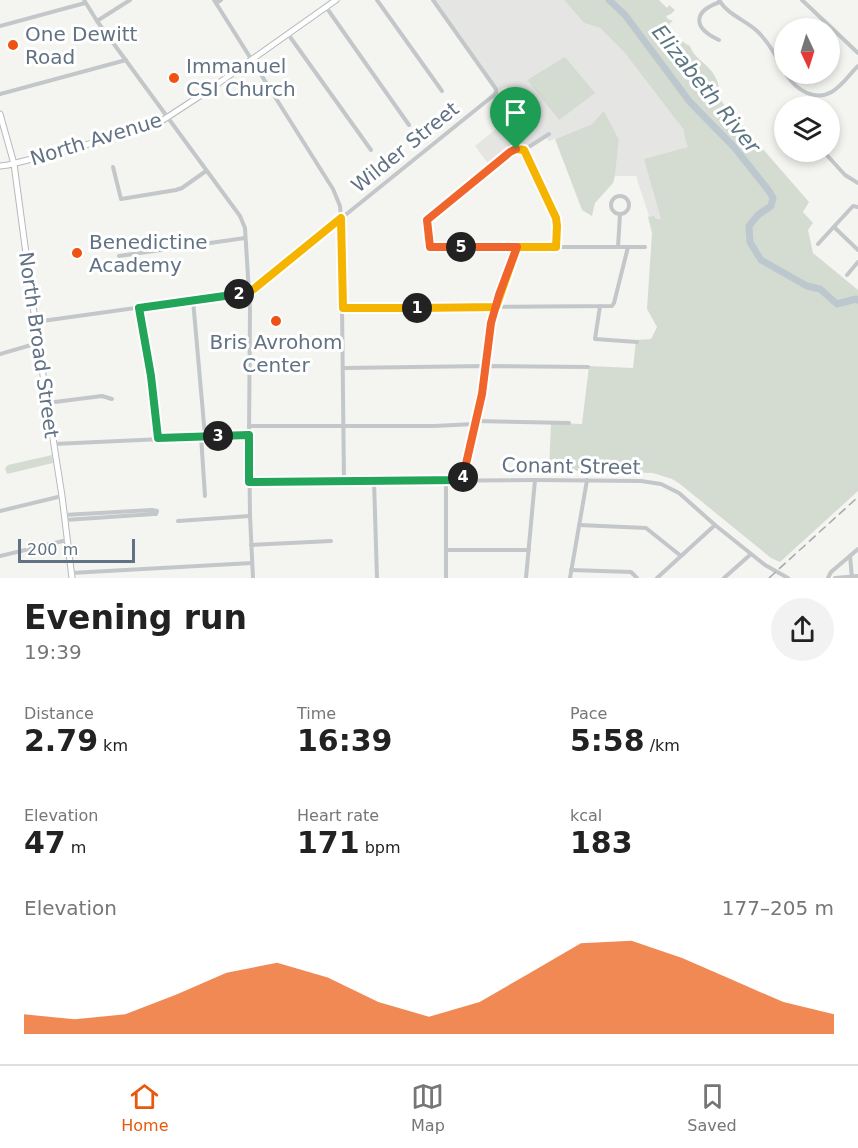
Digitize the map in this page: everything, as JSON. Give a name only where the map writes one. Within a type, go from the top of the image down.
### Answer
[{"type":"main road","name":"North Avenue","points":[[0,166],[79,147],[160,122],[288,34],[327,4],[336,0]]},
{"type":"main road","name":"North Broad Street","points":[[0,114],[14,164],[38,343],[62,496],[71,575]]},
{"type":"street","points":[[97,21],[130,0]]},
{"type":"street","points":[[221,0],[215,2],[333,189],[340,206],[344,481]]},
{"type":"street","points":[[377,0],[442,91]]},
{"type":"street","name":"Wilder Street","points":[[250,292],[496,92],[433,0]]},
{"type":"street","points":[[802,0],[858,53]]},
{"type":"street","points":[[0,26],[84,1],[240,216],[245,228],[250,292],[249,482],[253,578]]},
{"type":"street","points":[[719,40],[705,33],[699,21],[705,9],[719,1],[730,12],[757,31],[774,54]]},
{"type":"street","points":[[327,4],[409,125]]},
{"type":"street","points":[[288,34],[370,150]]},
{"type":"street","points":[[0,94],[126,60]]},
{"type":"street","points":[[794,84],[806,92],[820,96],[826,95],[833,92],[858,66]]},
{"type":"street","points":[[549,134],[524,150],[516,149],[510,152],[429,217],[427,220],[430,247],[645,247]]},
{"type":"street","points":[[524,150],[556,218],[556,247]]},
{"type":"street","points":[[833,162],[845,175],[858,183]]},
{"type":"street","points":[[113,167],[121,199],[176,190],[206,171]]},
{"type":"street","points":[[619,196],[627,200],[629,205],[626,212],[620,214],[613,211],[611,206],[614,198],[619,196]]},
{"type":"street","points":[[818,244],[853,207],[858,207]]},
{"type":"street","points":[[618,247],[620,214]]},
{"type":"street","points":[[834,227],[858,250]]},
{"type":"street","points":[[118,256],[245,238]]},
{"type":"street","points":[[462,480],[482,394],[489,337],[496,307],[517,247]]},
{"type":"street","points":[[343,308],[612,306],[615,303],[628,247]]},
{"type":"street","points":[[846,275],[858,262]]},
{"type":"street","points":[[35,322],[250,292]]},
{"type":"street","points":[[194,300],[205,495]]},
{"type":"street","points":[[600,306],[595,339],[637,342]]},
{"type":"street","points":[[139,308],[151,376],[158,438]]},
{"type":"street","points":[[0,354],[38,343]]},
{"type":"street","points":[[343,368],[588,367]]},
{"type":"street","points":[[47,402],[102,396],[112,399]]},
{"type":"street","points":[[249,426],[569,423]]},
{"type":"street","points":[[54,444],[249,435]]},
{"type":"street","points":[[446,480],[446,578]]},
{"type":"street","points":[[526,578],[535,480]]},
{"type":"street","points":[[570,578],[586,480]]},
{"type":"street","name":"Conant Street","points":[[249,482],[586,480],[641,481],[661,484],[679,493],[765,565],[789,578]]},
{"type":"street","points":[[374,481],[377,578]]},
{"type":"street","points":[[0,510],[62,496]]},
{"type":"street","points":[[64,517],[154,514],[157,511],[127,514]]},
{"type":"street","points":[[178,521],[250,516]]},
{"type":"street","points":[[579,525],[645,528],[681,556]]},
{"type":"street","points":[[657,578],[715,525]]},
{"type":"street","points":[[0,556],[67,540]]},
{"type":"street","points":[[251,545],[331,541]]},
{"type":"street","points":[[828,578],[831,572],[858,549]]},
{"type":"street","points":[[446,550],[529,550]]},
{"type":"street","points":[[724,578],[751,554]]},
{"type":"street","points":[[850,556],[852,577]]},
{"type":"street","points":[[71,575],[252,563]]},
{"type":"street","points":[[571,570],[631,572],[637,578]]},
{"type":"street","points":[[835,578],[858,576]]},
{"type":"shaded area","points":[[435,0],[564,0],[584,23],[600,28],[625,53],[686,128],[706,187],[702,188],[663,230],[648,217],[636,176],[615,176],[619,140],[592,124],[549,141],[546,137],[492,169],[475,146],[522,108],[506,86],[498,91]]},
{"type":"shaded area","points":[[564,0],[659,0],[667,8],[669,5],[675,10],[666,16],[673,21],[669,24],[670,27],[713,73],[718,83],[722,102],[809,202],[803,212],[813,223],[808,230],[813,253],[858,290],[858,491],[780,562],[771,558],[672,479],[653,473],[549,470],[551,423],[582,424],[589,366],[633,368],[636,340],[651,339],[657,327],[647,309],[652,233],[648,217],[654,216],[656,219],[661,219],[644,159],[688,147],[684,130],[625,53],[600,28],[584,23]]},
{"type":"shaded area","points":[[565,57],[595,93],[559,120],[527,80]]},
{"type":"shaded area","points":[[604,111],[619,140],[615,176],[613,183],[595,203],[592,216],[582,210],[555,139],[592,124]]},
{"type":"shaded area","points":[[52,455],[53,463],[7,474],[5,468],[8,465]]},
{"type":"waterway","name":"Elizabeth River","points":[[609,0],[625,15],[690,102],[734,147],[769,191],[773,198],[771,206],[758,215],[749,226],[750,242],[761,260],[807,286],[820,289],[837,304],[858,300]]},
{"type":"railway","points":[[769,578],[858,497]]},
{"type":"place","name":"One Dewitt Road","points":[[13,45]]},
{"type":"place","name":"Immanuel CSI Church","points":[[174,78]]},
{"type":"place","name":"Benedictine Academy","points":[[77,253]]},
{"type":"place","name":"Bris Avrohom Center","points":[[276,321]]},
{"type":"route","points":[[516,149],[427,220],[430,247],[517,247],[491,323],[482,394],[462,480],[249,482],[249,435],[158,438],[151,376],[139,308],[250,292],[341,218],[343,308],[496,307],[517,247],[556,247],[556,218],[524,150],[516,149]]}]
